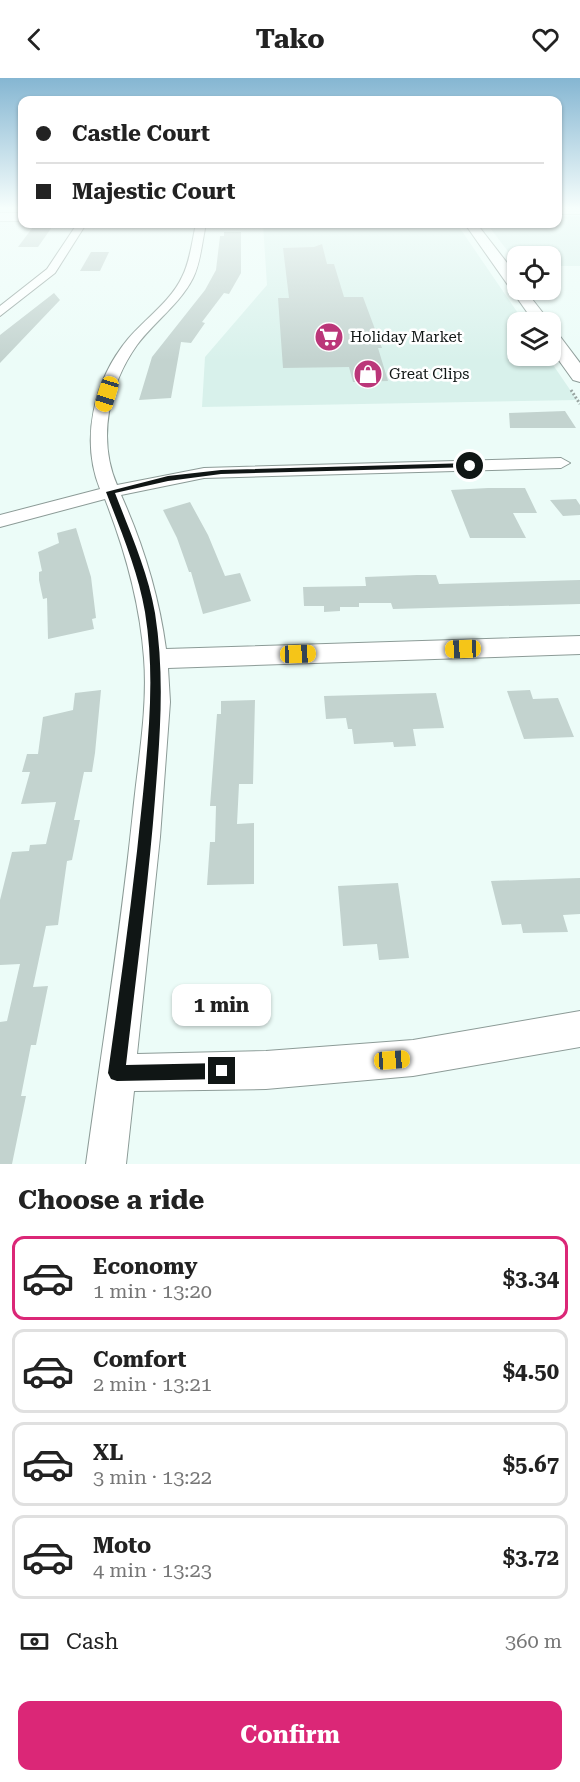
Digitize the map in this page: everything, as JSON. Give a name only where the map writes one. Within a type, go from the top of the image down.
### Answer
[{"type":"street","points":[[0,312],[26,293],[60,260]]},
{"type":"street","points":[[106,1164],[155,739],[156,659],[150,611],[139,568],[100,462],[98,434],[113,374],[132,343],[183,285],[193,260]]},
{"type":"street","points":[[497,260],[507,274]]},
{"type":"street","points":[[7,291],[26,293]]},
{"type":"street","points":[[561,350],[580,376]]},
{"type":"street","points":[[0,521],[168,479],[221,472],[561,463]]},
{"type":"street","points":[[156,659],[580,645]]},
{"type":"street","points":[[117,1073],[266,1070],[413,1058],[580,1029]]},
{"type":"shaded area","points":[[265,260],[481,260],[517,312],[507,312],[507,366],[554,366],[577,400],[202,407],[205,357],[267,285]]},
{"type":"shaded area","points":[[561,260],[580,260],[580,266],[561,266]]},
{"type":"building","points":[[87,260],[105,260],[100,271],[80,271]]},
{"type":"building","points":[[217,260],[241,260],[241,273],[229,294],[224,293],[202,322],[205,323],[191,343],[181,342],[171,398],[139,400],[152,357],[205,290],[216,270]]},
{"type":"building","name":"Holiday Market","points":[[284,260],[326,260],[327,264],[334,264],[344,297],[363,297],[382,348],[378,348],[388,381],[353,382],[349,367],[283,368],[278,298],[289,298]]},
{"type":"building","points":[[54,293],[60,300],[0,363],[0,335]]},
{"type":"building","points":[[565,411],[576,428],[510,428],[509,413]]},
{"type":"building","points":[[525,488],[537,513],[513,513],[526,538],[470,538],[451,490]]},
{"type":"building","points":[[576,499],[580,505],[580,515],[563,516],[550,500]]},
{"type":"building","points":[[190,502],[208,535],[225,576],[240,573],[251,601],[203,614],[191,572],[189,572],[177,538],[163,510]]},
{"type":"building","points":[[76,528],[91,577],[96,618],[92,619],[94,629],[48,639],[47,598],[43,599],[39,580],[39,572],[42,571],[38,552],[59,543],[57,533]]},
{"type":"building","points":[[436,575],[439,584],[580,580],[580,604],[393,609],[391,603],[359,603],[359,607],[340,607],[340,611],[324,612],[324,606],[304,606],[303,587],[366,586],[365,577]]},
{"type":"building","points":[[101,690],[92,772],[84,772],[74,820],[80,820],[72,860],[67,861],[58,925],[46,926],[33,987],[48,986],[36,1045],[31,1045],[21,1096],[26,1096],[12,1164],[0,1164],[0,1022],[7,1021],[20,964],[0,965],[0,900],[12,852],[29,851],[30,845],[46,844],[56,802],[21,804],[30,772],[22,772],[27,754],[38,754],[43,717],[73,710],[75,693]]},
{"type":"building","points":[[530,690],[533,699],[558,698],[574,737],[524,739],[507,691]]},
{"type":"building","points":[[436,693],[444,728],[413,729],[416,746],[394,747],[393,742],[354,744],[352,729],[348,729],[346,718],[326,719],[324,696]]},
{"type":"building","points":[[255,700],[253,784],[239,784],[237,824],[254,823],[254,884],[207,885],[210,842],[215,842],[216,806],[210,806],[217,714],[221,714],[221,701]]},
{"type":"building","points":[[580,878],[580,914],[563,915],[568,932],[523,933],[521,924],[502,925],[491,881]]},
{"type":"building","points":[[398,883],[409,958],[379,960],[377,944],[343,946],[338,886]]},
{"type":"place","name":"Holiday Market","points":[[329,337]]},
{"type":"place","name":"Great Clips","points":[[368,374]]},
{"type":"route","points":[[222,1071],[117,1073],[145,837],[157,702],[156,659],[150,611],[139,568],[110,492],[204,473],[470,466]]}]
